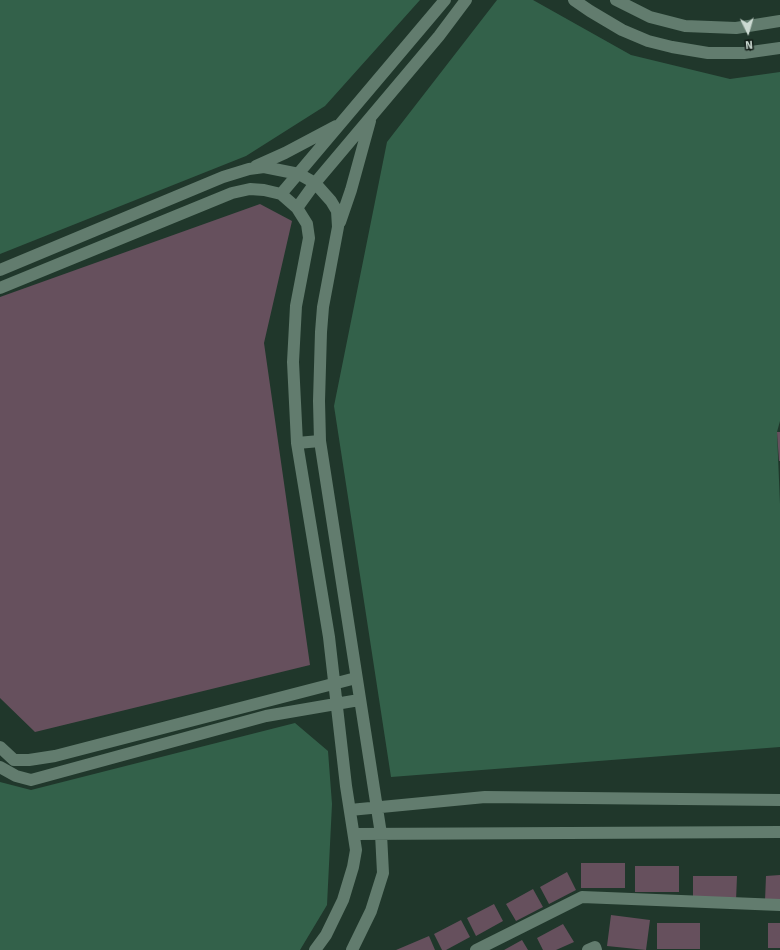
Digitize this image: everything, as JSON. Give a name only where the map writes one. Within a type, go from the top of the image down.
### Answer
[{"type":"street","points":[[281,194],[445,0]]},
{"type":"street","points":[[297,208],[315,183],[439,36],[466,0]]},
{"type":"street","points":[[574,0],[622,30],[648,41],[672,47],[708,53],[744,53],[780,48]]},
{"type":"street","points":[[616,0],[650,17],[685,26],[736,28],[780,21]]},
{"type":"street","points":[[352,950],[371,911],[383,873],[381,834],[320,441],[319,401],[323,307],[338,227],[351,190],[372,116]]},
{"type":"street","points":[[0,270],[223,177],[249,169],[285,153],[342,122]]},
{"type":"street","points":[[249,169],[264,167],[299,174],[315,183],[331,201],[337,211],[338,227]]},
{"type":"street","points":[[0,288],[232,193],[250,189],[264,190],[281,194],[297,208],[307,224],[308,238],[296,306],[293,362],[296,443],[329,637],[356,850],[349,883],[335,918],[315,950]]},
{"type":"street","points":[[296,443],[320,441]]},
{"type":"street","points":[[356,678],[334,682],[55,756],[29,760],[14,760],[3,770],[31,780],[266,716],[359,700]]},
{"type":"street","points":[[0,747],[14,760]]},
{"type":"street","points":[[350,810],[485,797],[780,800]]},
{"type":"street","points":[[355,834],[780,832]]},
{"type":"street","points":[[476,950],[582,897],[780,905]]},
{"type":"street","points":[[588,950],[595,947],[596,950]]},
{"type":"green space","points":[[0,0],[420,0],[325,106],[246,156],[0,254]]},
{"type":"green space","points":[[497,0],[533,0],[631,55],[730,79],[780,72],[780,421],[777,432],[780,504],[780,747],[391,777],[334,406],[387,142]]},
{"type":"green space","points":[[295,723],[328,751],[332,804],[327,905],[300,950],[0,950],[0,782],[31,790]]},
{"type":"building","points":[[260,204],[292,221],[264,343],[310,665],[35,732],[0,698],[0,297]]},
{"type":"building","points":[[777,432],[780,432],[780,461],[779,461]]},
{"type":"building","points":[[581,863],[625,863],[625,888],[581,888]]},
{"type":"building","points":[[635,866],[679,866],[679,892],[635,892]]},
{"type":"building","points":[[567,872],[576,890],[549,904],[540,887]]},
{"type":"building","points":[[780,875],[780,901],[765,901],[766,876]]},
{"type":"building","points":[[693,876],[737,876],[736,901],[693,901]]},
{"type":"building","points":[[533,889],[543,907],[516,921],[506,904]]},
{"type":"building","points":[[494,904],[503,921],[476,936],[467,918]]},
{"type":"building","points":[[611,915],[650,920],[646,950],[607,946]]},
{"type":"building","points":[[461,920],[470,937],[446,950],[442,950],[434,934]]},
{"type":"building","points":[[657,923],[700,923],[700,949],[657,949]]},
{"type":"building","points":[[768,923],[780,923],[780,948],[768,948]]},
{"type":"building","points":[[563,924],[574,942],[556,950],[543,950],[537,938]]},
{"type":"building","points":[[429,936],[435,950],[396,950]]},
{"type":"building","points":[[522,940],[528,950],[504,950]]}]
